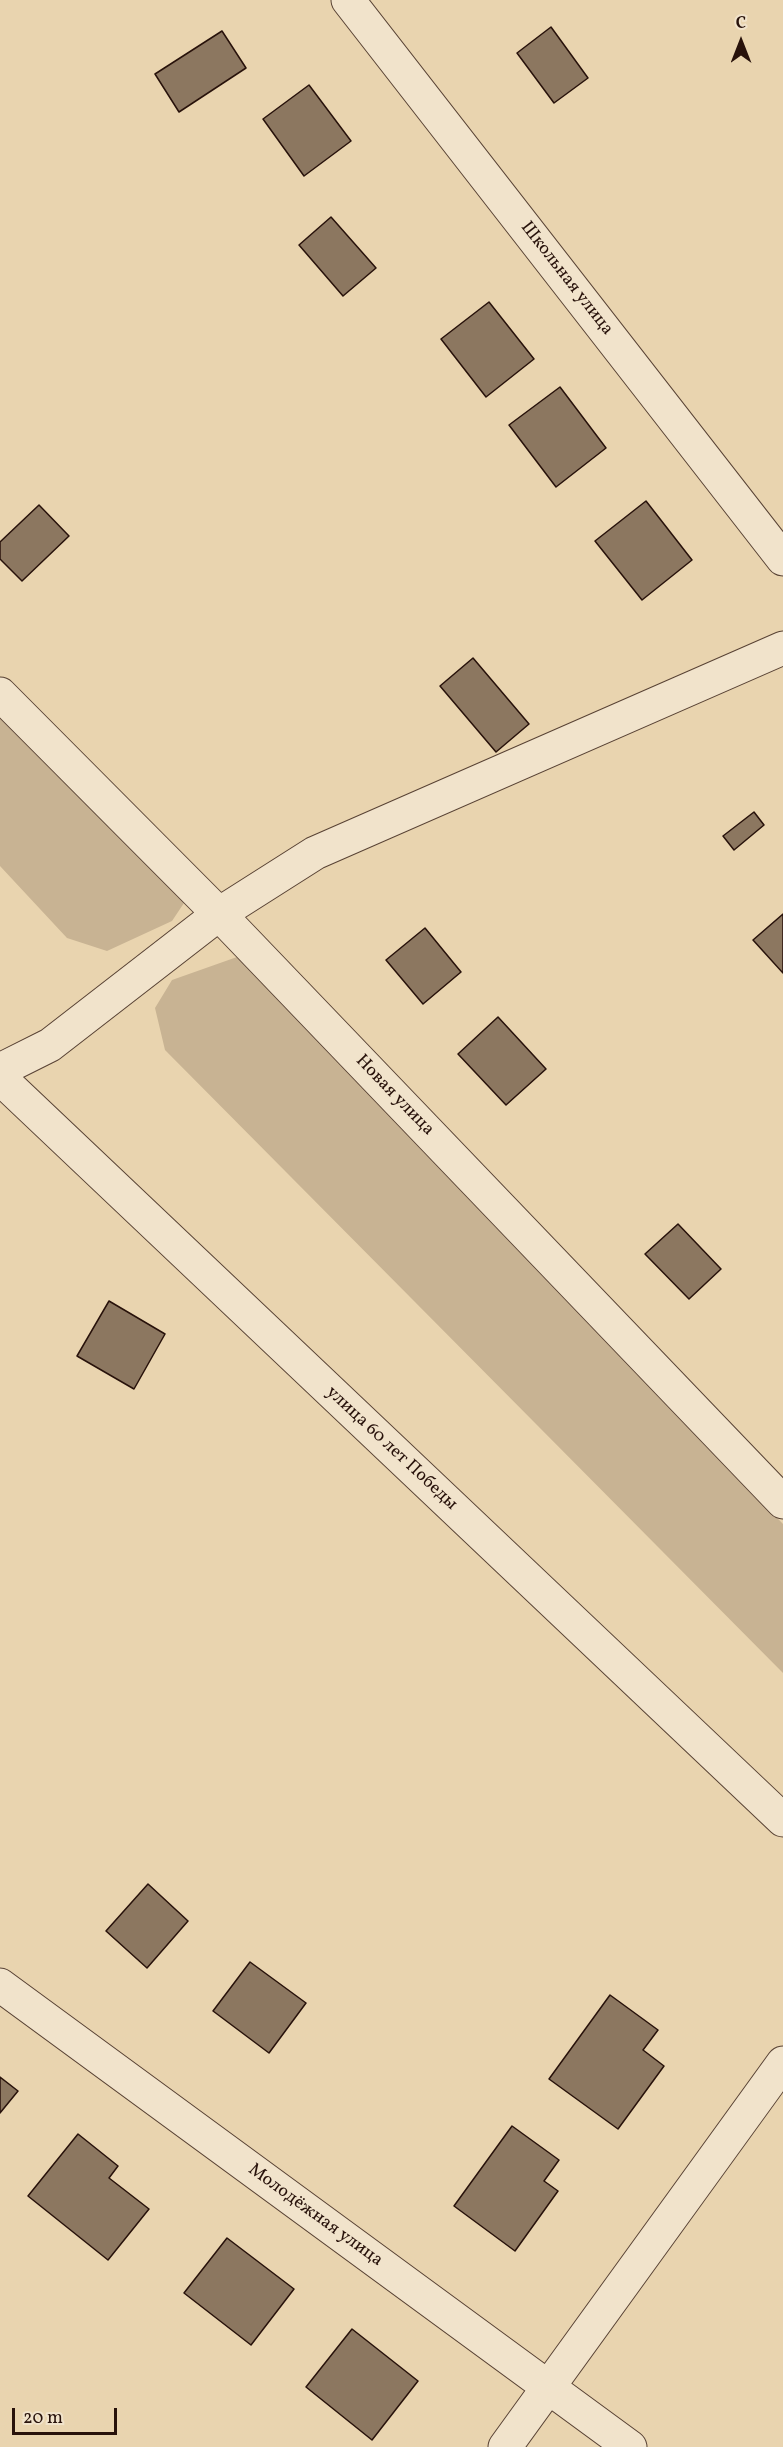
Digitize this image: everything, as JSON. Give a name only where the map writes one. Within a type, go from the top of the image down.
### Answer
[{"type":"street","name":"Школьная улица","points":[[348,0],[783,559]]},
{"type":"street","points":[[0,1070],[50,1045],[219,914],[315,852],[783,648]]},
{"type":"street","name":"Новая улица","points":[[0,694],[219,914],[783,1503]]},
{"type":"street","name":"улица 60 лет Победы","points":[[0,1078],[783,1820]]},
{"type":"street","name":"Молодёжная улица","points":[[0,1985],[630,2447]]},
{"type":"street","points":[[505,2447],[550,2388],[783,2062]]},
{"type":"shaded area","points":[[0,708],[186,900],[172,921],[107,951],[67,938],[0,866]]},
{"type":"shaded area","points":[[237,957],[783,1524],[783,1673],[165,1050],[155,1008],[172,980]]},
{"type":"building","points":[[551,27],[588,78],[554,103],[517,53]]},
{"type":"building","points":[[222,31],[246,68],[179,112],[155,74]]},
{"type":"building","points":[[309,85],[351,141],[304,176],[263,119]]},
{"type":"building","points":[[331,217],[376,268],[343,296],[299,245]]},
{"type":"building","points":[[489,302],[534,359],[486,397],[441,339]]},
{"type":"building","points":[[560,387],[606,448],[556,487],[509,425]]},
{"type":"building","points":[[646,501],[692,560],[642,600],[595,541]]},
{"type":"building","points":[[39,505],[69,536],[22,581],[0,559],[0,542]]},
{"type":"building","points":[[473,658],[529,724],[496,752],[440,686]]},
{"type":"building","points":[[754,812],[764,825],[734,850],[723,836]]},
{"type":"building","points":[[783,914],[783,973],[753,940]]},
{"type":"building","points":[[425,928],[461,972],[423,1004],[386,960]]},
{"type":"building","points":[[498,1017],[546,1069],[506,1105],[458,1054]]},
{"type":"building","points":[[678,1224],[721,1269],[689,1299],[645,1254]]},
{"type":"building","points":[[109,1301],[165,1334],[134,1389],[77,1356]]},
{"type":"building","points":[[148,1884],[188,1921],[147,1968],[106,1931]]},
{"type":"building","points":[[250,1962],[306,2003],[269,2053],[213,2011]]},
{"type":"building","points":[[610,1995],[658,2030],[643,2050],[664,2066],[618,2129],[549,2079]]},
{"type":"building","points":[[0,2077],[18,2091],[0,2113]]},
{"type":"building","points":[[512,2126],[559,2160],[544,2181],[558,2191],[515,2251],[454,2206]]},
{"type":"building","points":[[78,2134],[118,2166],[109,2178],[149,2209],[108,2260],[28,2196]]},
{"type":"building","points":[[227,2238],[294,2289],[251,2345],[184,2293]]},
{"type":"building","points":[[352,2329],[418,2381],[372,2440],[306,2387]]}]
